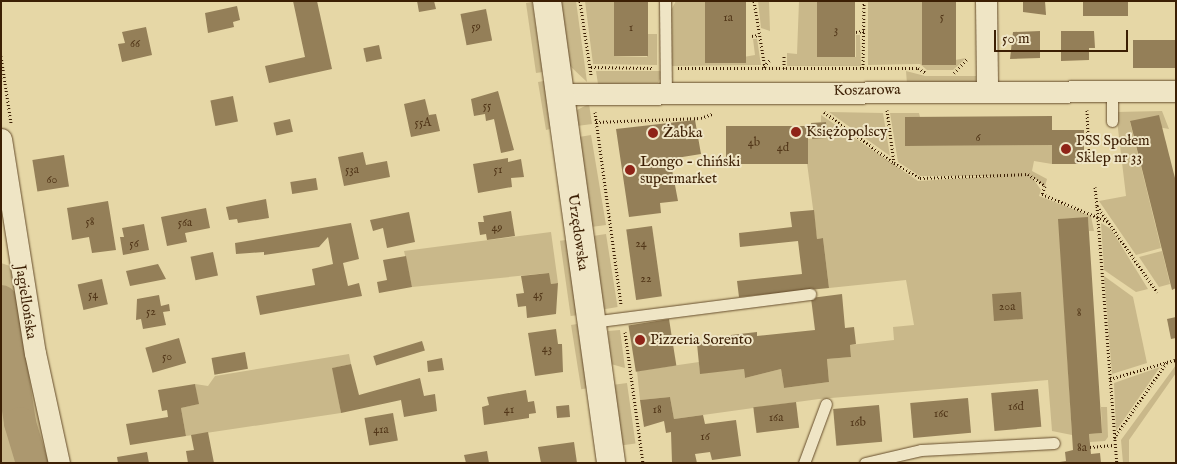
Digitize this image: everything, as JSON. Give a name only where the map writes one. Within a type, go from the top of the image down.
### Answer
[{"type":"street","name":"Urzędowska","points":[[547,1],[611,463]]},
{"type":"street","points":[[986,1],[986,81]]},
{"type":"street","name":"Koszarowa","points":[[559,94],[666,94],[986,81],[1112,90],[1176,91]]},
{"type":"street","name":"Jagiellońska","points":[[1,139],[34,353],[59,463]]},
{"type":"lane","points":[[665,1],[666,94]]},
{"type":"lane","points":[[1112,90],[1112,121]]},
{"type":"lane","points":[[591,322],[810,294]]},
{"type":"lane","points":[[804,463],[826,404]]},
{"type":"lane","points":[[865,463],[921,450],[1054,443]]},
{"type":"path","points":[[580,1],[591,67],[918,68],[936,73]]},
{"type":"path","points":[[754,1],[765,67]]},
{"type":"path","points":[[864,1],[864,68]]},
{"type":"path","points":[[856,32],[864,31]]},
{"type":"path","points":[[752,36],[759,35]]},
{"type":"path","points":[[784,56],[784,68]]},
{"type":"path","points":[[953,73],[970,56]]},
{"type":"path","points":[[765,67],[771,59]]},
{"type":"path","points":[[944,73],[953,73],[986,81]]},
{"type":"path","points":[[595,109],[643,463]]},
{"type":"path","points":[[887,109],[894,163]]},
{"type":"path","points":[[822,110],[894,163],[920,178],[1028,174],[1045,186],[1042,194],[1097,215],[1110,222]]},
{"type":"path","points":[[1086,110],[1089,163]]},
{"type":"path","points":[[596,122],[607,122]]},
{"type":"path","points":[[1095,188],[1114,445],[1118,463]]},
{"type":"path","points":[[1097,206],[1110,222],[1157,292]]},
{"type":"path","points":[[1110,379],[1176,360]]},
{"type":"path","points":[[1114,439],[1167,362]]},
{"type":"path","points":[[1090,446],[1114,445]]},
{"type":"shaded area","points":[[559,1],[576,1],[587,82],[569,65]]},
{"type":"shaded area","points":[[585,1],[614,1],[614,56],[647,57],[648,34],[657,34],[657,65],[593,64]]},
{"type":"shaded area","points":[[676,1],[705,1],[715,62],[755,55],[753,39],[757,39],[761,65],[670,66],[670,12]]},
{"type":"shaded area","points":[[758,1],[769,1],[770,31],[761,28]]},
{"type":"shaded area","points":[[799,1],[817,1],[818,57],[856,57],[856,35],[860,35],[861,66],[787,66],[787,53],[797,54]]},
{"type":"shaded area","points":[[868,1],[922,1],[933,64],[966,58],[953,70],[927,70],[920,64],[868,65]]},
{"type":"shaded area","points":[[532,2],[543,72],[536,73],[526,3]]},
{"type":"shaded area","points":[[596,71],[662,71],[662,75],[658,83],[598,84]]},
{"type":"shaded area","points":[[906,71],[925,76],[976,76],[976,84],[907,84]]},
{"type":"shaded area","points":[[544,81],[550,129],[546,130],[538,82]]},
{"type":"shaded area","points":[[589,104],[592,124],[577,126],[577,110]]},
{"type":"shaded area","points":[[1162,111],[1169,129],[1130,122],[1161,248],[1136,255],[1099,201],[1126,196],[1116,112]]},
{"type":"shaded area","points":[[829,112],[883,113],[890,156]]},
{"type":"shaded area","points":[[890,113],[919,113],[920,117],[905,118],[905,146],[1052,145],[1052,164],[1034,161],[1032,171],[1047,179],[1045,186],[1032,177],[1041,190],[1039,196],[1091,216],[1094,231],[1089,231],[1088,218],[1059,219],[1072,435],[1052,431],[1048,380],[819,399],[674,419],[670,397],[640,400],[637,371],[699,362],[700,373],[744,369],[745,378],[781,369],[784,388],[829,382],[827,359],[851,357],[850,345],[894,340],[893,327],[914,325],[906,280],[829,288],[823,238],[817,239],[807,163],[808,139],[827,138],[826,122],[821,122],[821,115],[918,181],[999,176],[920,176],[898,162]]},
{"type":"shaded area","points":[[591,135],[606,225],[591,227],[579,137]]},
{"type":"shaded area","points":[[1101,223],[1111,229],[1148,289],[1136,292],[1104,270]]},
{"type":"shaded area","points":[[551,232],[558,283],[551,284],[548,273],[412,287],[404,251]]},
{"type":"shaded area","points":[[606,234],[618,307],[603,309],[591,236]]},
{"type":"shaded area","points":[[566,240],[577,315],[571,316],[560,241]]},
{"type":"shaded area","points":[[1162,251],[1170,284],[1159,287],[1139,257]]},
{"type":"shaded area","points":[[1,263],[10,266],[48,463],[34,463],[21,422],[1,289]]},
{"type":"shaded area","points":[[1104,276],[1133,297],[1147,363],[1112,374]]},
{"type":"shaded area","points":[[1,301],[20,423],[32,463],[1,463]]},
{"type":"shaded area","points":[[577,324],[587,388],[581,389],[571,325]]},
{"type":"shaded area","points":[[620,330],[625,368],[611,364],[608,331]]},
{"type":"shaded area","points":[[349,354],[351,364],[333,368],[341,413],[186,436],[181,408],[198,404],[195,384],[208,386],[215,376]]},
{"type":"shaded area","points":[[1176,365],[1176,373],[1129,440],[1129,463],[1123,463],[1121,440]]},
{"type":"shaded area","points":[[1160,367],[1116,431],[1114,383]]},
{"type":"shaded area","points":[[627,383],[635,443],[623,445],[614,385]]},
{"type":"shaded area","points":[[1101,407],[1107,407],[1108,437],[1105,441],[1090,442],[1089,434],[1102,433]]},
{"type":"building","points":[[293,1],[317,1],[332,69],[269,83],[265,66],[305,57]]},
{"type":"building","points":[[417,1],[434,1],[436,9],[419,12]]},
{"type":"building","points":[[614,1],[648,1],[648,56],[614,56]]},
{"type":"building","points":[[705,1],[746,1],[746,63],[705,63]]},
{"type":"building","points":[[817,1],[855,1],[855,57],[817,57]]},
{"type":"building","points":[[922,1],[956,1],[956,65],[922,65]]},
{"type":"building","points":[[1023,1],[1045,1],[1046,15],[1023,12]]},
{"type":"building","points":[[1083,1],[1128,1],[1128,16],[1083,16]]},
{"type":"building","points":[[237,6],[240,20],[233,22],[234,27],[208,33],[205,13]]},
{"type":"building","points":[[486,9],[492,40],[467,45],[460,14]]},
{"type":"building","points":[[146,27],[152,55],[122,62],[118,44],[125,43],[122,32]]},
{"type":"building","points":[[1040,31],[1040,58],[1010,59],[1013,32]]},
{"type":"building","points":[[1061,31],[1094,31],[1095,48],[1089,48],[1089,60],[1061,61]]},
{"type":"building","points":[[1133,40],[1176,40],[1176,68],[1133,68]]},
{"type":"building","points":[[379,45],[382,59],[366,62],[363,48]]},
{"type":"building","points":[[498,91],[514,150],[501,153],[494,119],[486,121],[485,114],[474,116],[471,99]]},
{"type":"building","points":[[233,96],[238,122],[215,126],[210,100]]},
{"type":"building","points":[[425,99],[429,115],[436,114],[440,131],[411,137],[404,104]]},
{"type":"building","points":[[1159,115],[1176,182],[1176,288],[1172,290],[1130,121]]},
{"type":"building","points":[[1052,116],[1052,130],[1084,130],[1084,164],[1052,164],[1052,145],[905,146],[905,117]]},
{"type":"building","points":[[290,119],[293,132],[276,135],[273,123]]},
{"type":"building","points":[[695,120],[701,154],[670,159],[678,201],[660,203],[661,213],[629,217],[616,129]]},
{"type":"building","points":[[826,122],[827,138],[812,139],[811,123]]},
{"type":"building","points":[[726,126],[808,126],[808,164],[726,164]]},
{"type":"building","points":[[363,152],[366,165],[387,161],[390,177],[344,186],[338,157]]},
{"type":"building","points":[[64,155],[69,187],[37,192],[32,160]]},
{"type":"building","points":[[508,158],[508,162],[521,159],[524,177],[511,178],[512,187],[478,193],[473,164]]},
{"type":"building","points":[[316,178],[318,190],[292,194],[290,182]]},
{"type":"building","points":[[266,199],[269,218],[238,223],[237,219],[229,220],[226,207]]},
{"type":"building","points":[[108,201],[116,250],[92,253],[89,237],[72,240],[67,208]]},
{"type":"building","points":[[206,208],[210,228],[185,233],[187,242],[167,246],[161,217]]},
{"type":"building","points":[[814,210],[817,239],[823,238],[829,288],[739,297],[737,281],[802,274],[798,241],[740,247],[739,233],[792,227],[790,212]]},
{"type":"building","points":[[511,211],[515,236],[487,240],[486,234],[480,235],[478,222],[484,222],[483,216]]},
{"type":"building","points":[[409,212],[415,242],[387,248],[383,228],[373,231],[370,220]]},
{"type":"building","points":[[1088,217],[1102,433],[1089,434],[1091,454],[1100,453],[1101,463],[1053,463],[1066,461],[1065,452],[1073,450],[1058,219]]},
{"type":"building","points":[[351,223],[359,259],[343,263],[348,286],[359,283],[362,296],[260,315],[256,296],[315,285],[312,269],[333,264],[328,237],[319,247],[264,255],[264,252],[236,254],[235,243]]},
{"type":"building","points":[[144,224],[149,250],[123,255],[120,237],[124,237],[122,228]]},
{"type":"building","points":[[652,226],[662,296],[636,300],[626,230]]},
{"type":"building","points":[[213,252],[218,275],[195,280],[191,257]]},
{"type":"building","points":[[406,256],[412,287],[379,293],[377,282],[387,280],[383,260]]},
{"type":"building","points":[[158,264],[166,279],[130,286],[126,271]]},
{"type":"building","points":[[549,273],[551,284],[558,283],[556,314],[527,318],[526,306],[518,307],[516,294],[524,293],[521,276]]},
{"type":"building","points":[[102,279],[108,304],[83,310],[78,285]]},
{"type":"building","points":[[1021,292],[1023,319],[994,321],[992,294]]},
{"type":"building","points":[[842,294],[845,328],[854,327],[856,344],[850,345],[851,357],[827,359],[829,382],[784,388],[781,369],[745,378],[744,369],[700,374],[697,344],[731,340],[731,335],[757,332],[757,336],[815,330],[811,298]]},
{"type":"building","points":[[159,295],[161,306],[169,304],[170,311],[163,312],[166,325],[143,329],[141,319],[136,320],[137,299]]},
{"type":"building","points":[[1176,317],[1176,338],[1171,339],[1167,319]]},
{"type":"building","points":[[669,319],[676,365],[636,372],[629,325]]},
{"type":"building","points":[[556,329],[558,344],[562,344],[563,372],[535,376],[528,333]]},
{"type":"building","points":[[179,338],[186,363],[153,373],[145,348]]},
{"type":"building","points":[[422,341],[425,351],[376,365],[373,356]]},
{"type":"building","points":[[245,352],[248,369],[214,375],[212,358]]},
{"type":"building","points":[[442,358],[444,370],[428,372],[427,361]]},
{"type":"building","points":[[351,364],[359,395],[420,378],[424,396],[435,394],[437,411],[404,417],[401,400],[341,413],[332,368]]},
{"type":"building","points":[[195,384],[199,404],[181,408],[186,436],[130,445],[126,424],[168,417],[167,410],[162,411],[158,390]]},
{"type":"building","points":[[1038,389],[1041,427],[994,431],[991,393]]},
{"type":"building","points":[[526,390],[528,402],[534,401],[536,413],[529,414],[529,418],[484,425],[482,407],[489,405],[487,397]]},
{"type":"building","points":[[670,397],[674,419],[703,415],[705,424],[736,420],[741,456],[712,460],[710,452],[695,454],[697,463],[672,463],[671,432],[666,433],[664,421],[644,427],[640,400]]},
{"type":"building","points":[[968,398],[971,433],[913,438],[910,403]]},
{"type":"building","points":[[796,402],[799,428],[756,433],[753,407]]},
{"type":"building","points":[[569,405],[570,417],[557,418],[556,406]]},
{"type":"building","points":[[879,405],[882,442],[836,446],[833,409]]},
{"type":"building","points":[[393,413],[398,441],[369,446],[364,418]]},
{"type":"building","points":[[208,432],[214,463],[188,463],[186,451],[194,450],[191,435]]},
{"type":"building","points":[[574,442],[577,463],[541,463],[538,447]]},
{"type":"building","points":[[487,451],[489,463],[466,463],[464,455]]},
{"type":"building","points":[[147,452],[149,463],[118,463],[117,457]]},
{"type":"waterway","points":[[1,301],[20,423],[32,463]]},
{"type":"place","name":"Księżopolscy","points":[[796,132]]},
{"type":"place","name":"Żabka","points":[[653,133]]},
{"type":"place","name":"PSS Społem Sklep nr 33","points":[[1066,149]]},
{"type":"place","name":"Longo - chiński supermarket","points":[[630,170]]},
{"type":"place","name":"Pizzeria Sorento","points":[[640,340]]}]
